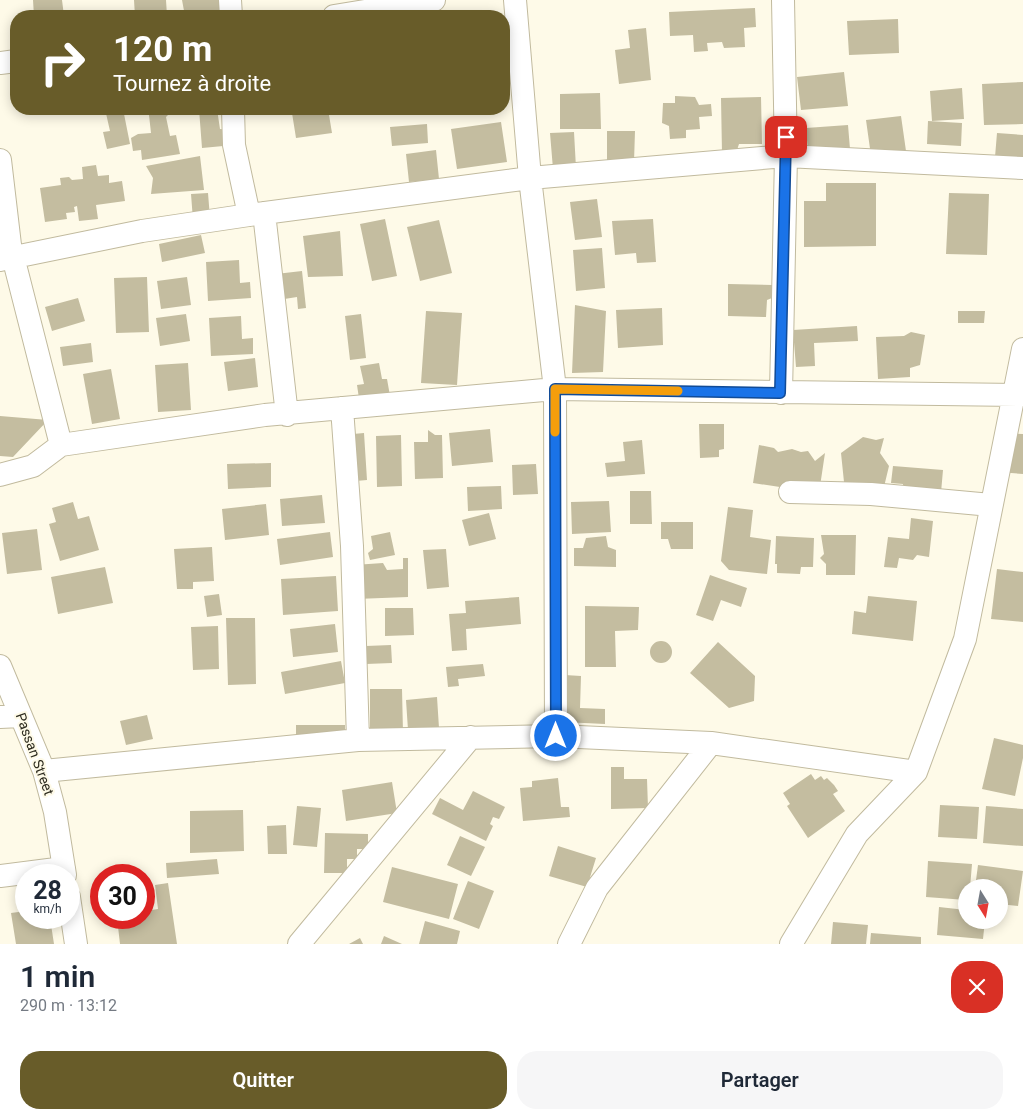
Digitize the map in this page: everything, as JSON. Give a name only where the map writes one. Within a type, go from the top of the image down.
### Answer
[{"type":"street","points":[[356,6],[434,0]]},
{"type":"street","points":[[515,0],[530,178],[555,389],[556,736]]},
{"type":"street","points":[[780,393],[786,156],[783,0]]},
{"type":"street","points":[[233,115],[234,144],[256,214],[287,415]]},
{"type":"street","points":[[6,259],[142,231],[530,178],[786,156],[1023,168]]},
{"type":"street","points":[[0,160],[6,259],[62,445]]},
{"type":"street","points":[[791,944],[858,834],[916,772],[965,640],[991,506],[1018,394],[1023,349]]},
{"type":"street","points":[[0,475],[33,466],[62,445],[265,415],[287,415],[342,408],[555,389],[780,393],[1018,394]]},
{"type":"street","points":[[342,408],[352,546],[358,740]]},
{"type":"street","points":[[790,492],[871,494],[991,506]]},
{"type":"street","name":"Passan Street","points":[[0,666],[11,717],[44,771],[55,812],[64,864]]},
{"type":"street","points":[[44,771],[358,740],[556,736],[711,743],[916,772]]},
{"type":"street","points":[[299,944],[471,738]]},
{"type":"street","points":[[569,944],[598,888],[711,743]]},
{"type":"street","points":[[0,876],[15,875]]},
{"type":"street","points":[[74,929],[76,944]]},
{"type":"building","points":[[33,0],[62,0],[63,10],[34,10]]},
{"type":"building","points":[[134,0],[166,0],[167,10],[135,10]]},
{"type":"building","points":[[182,0],[219,0],[221,10],[184,10]]},
{"type":"building","points":[[755,8],[756,27],[744,28],[745,47],[724,48],[722,42],[707,43],[708,51],[694,52],[693,35],[670,36],[669,12]]},
{"type":"building","points":[[898,19],[899,53],[849,55],[847,21]]},
{"type":"building","points":[[646,28],[651,80],[619,84],[615,50],[630,48],[628,30]]},
{"type":"building","points":[[844,72],[848,106],[801,110],[797,77]]},
{"type":"building","points":[[1023,82],[1023,124],[984,125],[982,84]]},
{"type":"building","points":[[962,88],[964,119],[932,121],[930,91]]},
{"type":"building","points":[[600,93],[601,129],[560,129],[560,94]]},
{"type":"building","points":[[675,96],[695,97],[699,105],[711,104],[712,116],[699,117],[700,129],[686,130],[686,138],[670,139],[669,126],[662,123],[663,103],[675,103]]},
{"type":"building","points":[[761,97],[762,144],[739,144],[736,153],[722,153],[721,98]]},
{"type":"building","points":[[106,115],[124,115],[130,144],[107,149],[103,132],[110,131]]},
{"type":"building","points":[[149,115],[168,115],[166,117],[170,136],[176,135],[180,154],[142,160],[141,150],[133,151],[131,138],[138,134],[151,133]]},
{"type":"building","points":[[199,115],[218,115],[220,129],[230,130],[234,145],[202,148]]},
{"type":"building","points":[[292,115],[329,115],[332,133],[296,138]]},
{"type":"building","points":[[901,116],[907,158],[872,163],[866,120]]},
{"type":"building","points":[[928,121],[962,123],[961,146],[927,144]]},
{"type":"building","points":[[501,122],[507,162],[457,169],[451,129]]},
{"type":"building","points":[[427,124],[428,143],[392,146],[390,127]]},
{"type":"building","points":[[848,125],[850,149],[808,152],[806,128]]},
{"type":"building","points":[[607,131],[635,131],[634,162],[607,162]]},
{"type":"building","points":[[574,132],[576,168],[553,169],[550,133]]},
{"type":"building","points":[[997,133],[1023,135],[1023,159],[995,157]]},
{"type":"building","points":[[436,150],[439,179],[409,182],[406,154]]},
{"type":"building","points":[[200,156],[204,190],[151,194],[153,178],[146,166]]},
{"type":"building","points":[[96,165],[98,176],[109,175],[109,183],[122,181],[125,201],[96,205],[98,219],[79,221],[77,206],[74,207],[75,212],[66,213],[67,219],[45,222],[40,188],[61,185],[60,178],[83,179],[82,167]]},
{"type":"building","points":[[826,183],[876,183],[876,246],[804,247],[804,201],[826,201]]},
{"type":"building","points":[[208,193],[210,218],[193,220],[191,194]]},
{"type":"building","points":[[949,193],[989,194],[987,255],[946,254]]},
{"type":"building","points":[[597,199],[602,237],[575,240],[570,202]]},
{"type":"building","points":[[385,219],[397,276],[372,281],[360,224]]},
{"type":"building","points":[[653,219],[656,262],[637,263],[636,253],[615,255],[612,221]]},
{"type":"building","points":[[439,220],[452,273],[420,281],[407,227]]},
{"type":"building","points":[[340,231],[343,276],[308,277],[303,236]]},
{"type":"building","points":[[201,235],[205,253],[162,262],[159,244]]},
{"type":"building","points":[[602,248],[605,288],[576,291],[573,250]]},
{"type":"building","points":[[239,260],[240,283],[250,282],[251,298],[208,301],[206,262]]},
{"type":"building","points":[[302,271],[306,308],[298,309],[297,297],[278,300],[276,274]]},
{"type":"building","points":[[147,277],[149,332],[116,333],[114,278]]},
{"type":"building","points":[[187,277],[191,305],[161,309],[157,281]]},
{"type":"building","points":[[728,284],[772,285],[772,298],[767,300],[766,317],[728,316]]},
{"type":"building","points":[[78,298],[85,321],[52,331],[45,307]]},
{"type":"building","points":[[575,305],[606,311],[603,372],[572,373]]},
{"type":"building","points":[[662,308],[663,345],[618,348],[616,310]]},
{"type":"building","points":[[426,311],[462,313],[457,385],[421,383]]},
{"type":"building","points":[[958,311],[985,311],[984,323],[958,323]]},
{"type":"building","points":[[186,314],[190,341],[160,346],[156,318]]},
{"type":"building","points":[[361,314],[366,358],[350,360],[345,316]]},
{"type":"building","points":[[241,316],[242,339],[253,338],[253,354],[211,356],[209,318]]},
{"type":"building","points":[[857,326],[858,341],[814,343],[815,366],[796,367],[793,330]]},
{"type":"building","points":[[911,332],[925,335],[920,365],[910,368],[910,377],[878,379],[876,337],[904,336]]},
{"type":"building","points":[[91,343],[93,362],[63,366],[60,347]]},
{"type":"building","points":[[255,358],[258,387],[228,391],[224,362]]},
{"type":"building","points":[[188,363],[191,410],[158,412],[155,365]]},
{"type":"building","points":[[379,363],[382,379],[387,379],[392,407],[361,412],[357,385],[364,384],[360,366]]},
{"type":"building","points":[[111,369],[120,419],[92,424],[83,374]]},
{"type":"building","points":[[0,416],[48,420],[13,457],[0,456]]},
{"type":"building","points":[[699,424],[724,424],[724,449],[719,450],[719,457],[700,458]]},
{"type":"building","points":[[490,429],[493,462],[452,466],[449,433]]},
{"type":"building","points":[[428,430],[435,435],[442,435],[443,478],[415,479],[414,442],[428,442]]},
{"type":"building","points":[[364,433],[367,480],[356,481],[353,434]]},
{"type":"building","points":[[1000,433],[1023,434],[1023,474],[997,472]]},
{"type":"building","points":[[401,435],[402,486],[377,487],[376,436]]},
{"type":"building","points":[[863,437],[876,440],[884,438],[880,453],[889,466],[883,491],[844,482],[841,453]]},
{"type":"building","points":[[642,440],[645,474],[607,477],[605,463],[625,461],[623,442]]},
{"type":"building","points":[[759,445],[774,448],[778,452],[792,449],[801,452],[808,451],[815,461],[825,453],[819,493],[753,483]]},
{"type":"building","points":[[271,463],[271,487],[228,489],[227,464]]},
{"type":"building","points":[[536,464],[538,494],[513,495],[512,465]]},
{"type":"building","points":[[893,466],[943,470],[940,504],[902,501],[903,484],[891,483]]},
{"type":"building","points":[[501,486],[502,509],[468,511],[467,487]]},
{"type":"building","points":[[630,491],[651,491],[652,524],[630,524]]},
{"type":"building","points":[[322,495],[325,523],[282,526],[280,499]]},
{"type":"building","points":[[609,501],[611,532],[572,534],[571,502]]},
{"type":"building","points":[[73,502],[78,519],[89,516],[99,550],[60,561],[49,524],[56,522],[52,508]]},
{"type":"building","points":[[266,504],[269,535],[225,540],[222,509]]},
{"type":"building","points":[[728,507],[753,510],[750,537],[771,540],[767,574],[729,570],[721,561]]},
{"type":"building","points":[[489,513],[496,539],[469,546],[462,520]]},
{"type":"building","points":[[911,518],[933,521],[929,557],[917,555],[913,560],[899,558],[897,568],[884,567],[888,537],[909,539]]},
{"type":"building","points":[[661,522],[693,522],[693,549],[671,549],[668,539],[661,539]]},
{"type":"building","points":[[37,529],[42,570],[7,574],[2,533]]},
{"type":"building","points":[[330,532],[333,557],[280,565],[277,539]]},
{"type":"building","points":[[390,532],[395,555],[370,560],[368,553],[373,549],[371,536]]},
{"type":"building","points":[[821,535],[856,535],[855,575],[826,575],[826,564],[820,558],[824,554]]},
{"type":"building","points":[[606,536],[608,547],[616,550],[616,567],[574,566],[574,548],[583,548],[586,538]]},
{"type":"building","points":[[776,536],[814,538],[813,567],[801,567],[800,574],[777,573],[777,564],[775,564]]},
{"type":"building","points":[[212,547],[214,581],[193,582],[193,589],[177,589],[174,549]]},
{"type":"building","points":[[446,549],[449,587],[427,589],[423,550]]},
{"type":"building","points":[[403,558],[408,558],[408,597],[356,599],[354,565],[383,563],[387,570],[403,569]]},
{"type":"building","points":[[105,567],[113,603],[58,614],[51,577]]},
{"type":"building","points":[[997,569],[1023,572],[1023,622],[991,619]]},
{"type":"building","points":[[710,575],[747,588],[741,607],[721,600],[713,621],[696,615]]},
{"type":"building","points":[[336,576],[338,611],[283,615],[281,579]]},
{"type":"building","points":[[219,594],[222,615],[207,617],[204,596]]},
{"type":"building","points":[[868,596],[917,601],[913,641],[852,634],[854,611],[866,613]]},
{"type":"building","points":[[519,597],[521,624],[466,629],[467,650],[452,651],[449,614],[466,613],[465,601]]},
{"type":"building","points":[[585,606],[639,607],[638,630],[615,631],[616,667],[585,667]]},
{"type":"building","points":[[385,608],[413,608],[414,635],[385,636]]},
{"type":"building","points":[[226,618],[255,618],[256,684],[228,685]]},
{"type":"building","points":[[335,624],[338,652],[293,657],[290,629]]},
{"type":"building","points":[[218,626],[219,669],[193,670],[191,627]]},
{"type":"building","points":[[657,641],[665,641],[672,648],[672,656],[665,663],[657,663],[650,656],[650,648]]},
{"type":"building","points":[[718,642],[755,676],[754,701],[729,708],[690,673]]},
{"type":"building","points":[[391,645],[392,663],[366,664],[366,646]]},
{"type":"building","points":[[341,661],[345,683],[285,694],[281,672]]},
{"type":"building","points":[[483,664],[485,676],[458,679],[459,686],[448,687],[446,667]]},
{"type":"building","points":[[565,675],[581,676],[580,708],[605,709],[605,724],[563,722]]},
{"type":"building","points":[[370,689],[402,689],[403,733],[370,734]]},
{"type":"building","points":[[437,697],[439,728],[408,730],[406,700]]},
{"type":"building","points":[[147,715],[153,739],[126,745],[120,721]]},
{"type":"building","points":[[296,725],[345,725],[345,747],[296,748]]},
{"type":"building","points":[[994,738],[1023,745],[1023,758],[1015,796],[982,789]]},
{"type":"building","points":[[611,767],[624,767],[624,779],[647,779],[648,808],[611,809]]},
{"type":"building","points":[[811,774],[815,780],[821,776],[824,780],[827,778],[834,785],[838,791],[833,794],[845,811],[808,838],[787,806],[790,804],[783,793]]},
{"type":"building","points":[[558,778],[561,807],[569,807],[570,817],[523,821],[520,788],[532,787],[532,781]]},
{"type":"building","points":[[392,782],[397,813],[346,821],[342,790]]},
{"type":"building","points":[[473,791],[505,807],[499,819],[493,817],[490,824],[493,826],[486,841],[432,814],[440,798],[463,810]]},
{"type":"building","points":[[940,805],[979,807],[977,839],[938,837]]},
{"type":"building","points":[[297,806],[321,808],[317,847],[293,845]]},
{"type":"building","points":[[986,806],[1023,809],[1023,846],[983,843]]},
{"type":"building","points":[[243,810],[244,851],[190,853],[190,811]]},
{"type":"building","points":[[286,825],[287,854],[268,854],[267,826]]},
{"type":"building","points":[[325,833],[368,834],[368,849],[357,849],[357,859],[347,859],[347,873],[324,873]]},
{"type":"building","points":[[460,836],[485,847],[471,876],[447,865]]},
{"type":"building","points":[[558,846],[596,858],[587,887],[549,876]]},
{"type":"building","points":[[217,859],[219,874],[167,878],[166,863]]},
{"type":"building","points":[[928,861],[972,864],[971,879],[958,879],[958,899],[926,897]]},
{"type":"building","points":[[978,865],[1023,871],[1018,906],[1008,905],[1008,879],[976,879]]},
{"type":"building","points":[[392,867],[458,884],[449,919],[383,902]]},
{"type":"building","points":[[468,881],[494,891],[479,929],[453,919]]},
{"type":"building","points":[[168,883],[177,944],[120,944],[118,929],[155,929],[155,910],[158,909],[155,885]]},
{"type":"building","points":[[939,907],[958,909],[958,929],[984,929],[983,939],[937,935]]},
{"type":"building","points":[[15,912],[15,929],[52,929],[54,944],[16,944],[11,913]]},
{"type":"building","points":[[425,921],[460,931],[457,944],[419,944]]},
{"type":"building","points":[[833,922],[868,925],[866,944],[831,944]]},
{"type":"building","points":[[871,933],[921,937],[921,944],[870,944]]},
{"type":"building","points":[[384,936],[402,944],[381,944]]},
{"type":"building","points":[[360,938],[363,944],[349,944]]},
{"type":"slow traffic","points":[[555,432],[555,389],[678,391]]},
{"type":"route","points":[[556,736],[555,389],[780,393],[786,137]]}]
